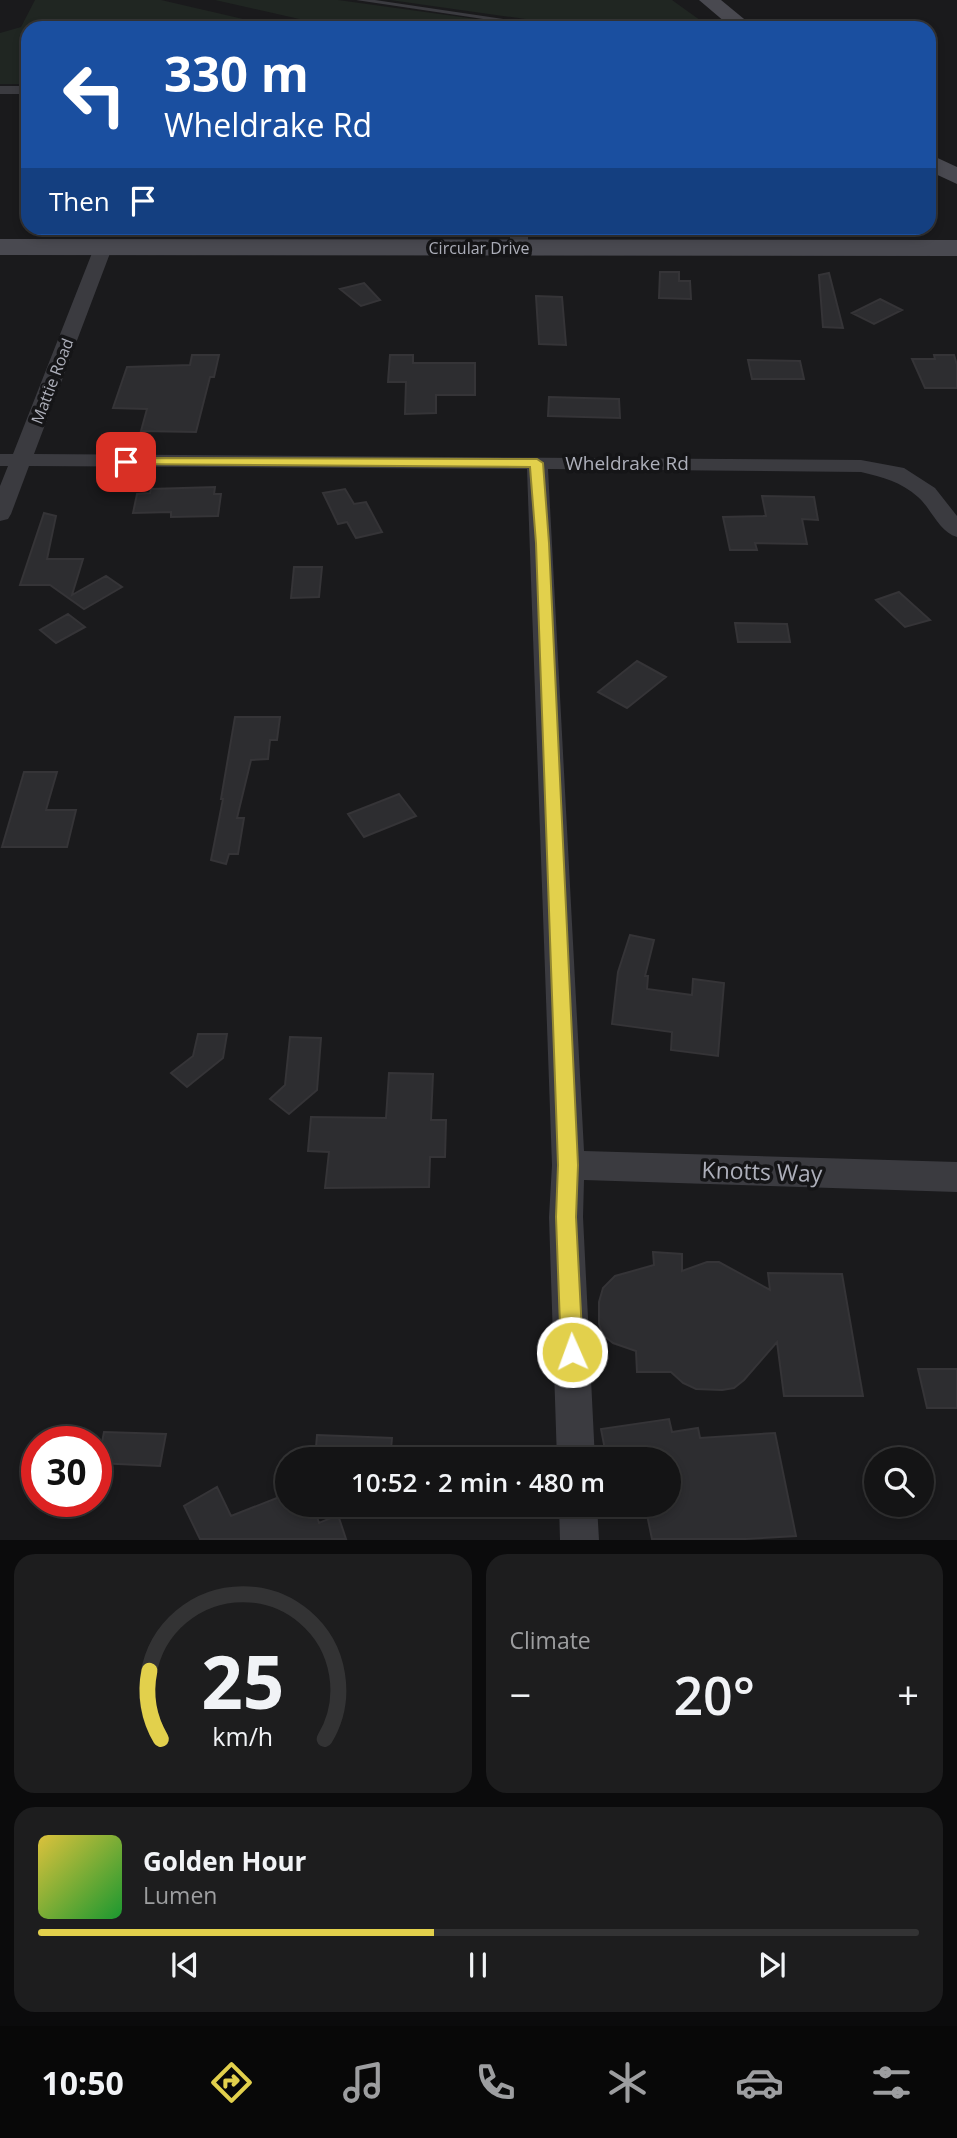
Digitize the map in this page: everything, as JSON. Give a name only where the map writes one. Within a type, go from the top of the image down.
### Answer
[{"type":"street","points":[[709,0],[736,21]]},
{"type":"street","points":[[0,90],[21,90]]},
{"type":"street","points":[[936,165],[957,177]]},
{"type":"street","name":"Circular Drive","points":[[0,247],[103,248],[519,238],[957,248]]},
{"type":"street","name":"Mattie Road","points":[[0,514],[10,461],[103,248]]},
{"type":"street","name":"Wheldrake Rd","points":[[10,461],[837,465],[881,469],[904,477],[927,493],[957,530]]},
{"type":"street","points":[[537,463],[568,1165],[566,1217],[575,1447]]},
{"type":"street","name":"Knotts Way","points":[[568,1165],[957,1177]]},
{"type":"street","points":[[579,1517],[580,1539]]},
{"type":"lane","points":[[360,0],[510,21]]},
{"type":"shaded area","points":[[35,0],[161,0],[252,21],[24,21]]},
{"type":"shaded area","points":[[215,0],[338,0],[490,21],[308,21]]},
{"type":"shaded area","points":[[390,0],[672,0],[701,21],[539,21]]},
{"type":"shaded area","points":[[21,27],[21,84],[0,84],[0,33]]},
{"type":"building","points":[[660,272],[679,272],[679,281],[690,281],[691,299],[659,298]]},
{"type":"building","points":[[829,273],[843,328],[823,327],[819,275]]},
{"type":"building","points":[[364,283],[380,300],[361,306],[340,289]]},
{"type":"building","points":[[536,296],[562,297],[566,345],[539,344]]},
{"type":"building","points":[[880,299],[902,310],[874,324],[852,313]]},
{"type":"building","points":[[192,355],[219,355],[214,377],[210,377],[196,432],[141,431],[147,409],[113,408],[127,367],[190,365]]},
{"type":"building","points":[[390,355],[413,355],[413,363],[475,363],[475,395],[436,395],[436,413],[405,414],[406,382],[388,382]]},
{"type":"building","points":[[934,355],[954,355],[957,388],[925,388],[912,359],[935,359]]},
{"type":"building","points":[[748,360],[800,361],[804,379],[752,379]]},
{"type":"building","points":[[549,397],[619,399],[620,418],[548,416]]},
{"type":"building","points":[[215,487],[214,494],[221,494],[218,516],[171,517],[171,512],[133,513],[137,494],[150,493],[151,489]]},
{"type":"building","points":[[345,489],[354,504],[366,502],[382,532],[356,538],[347,522],[338,524],[323,493]]},
{"type":"building","points":[[762,496],[814,497],[818,520],[802,519],[807,544],[755,543],[757,550],[730,550],[723,517],[766,516]]},
{"type":"building","points":[[44,513],[56,516],[47,559],[83,559],[72,595],[106,576],[122,587],[84,609],[50,585],[20,585]]},
{"type":"building","points":[[294,567],[322,567],[319,597],[291,598]]},
{"type":"building","points":[[899,592],[930,620],[905,627],[876,600]]},
{"type":"building","points":[[68,614],[85,627],[56,643],[40,630]]},
{"type":"building","points":[[735,623],[787,624],[790,642],[738,642]]},
{"type":"building","points":[[637,661],[666,677],[627,708],[598,692]]},
{"type":"building","points":[[235,717],[280,717],[277,740],[270,740],[268,759],[251,760],[237,818],[244,818],[238,854],[229,854],[226,864],[211,860]]},
{"type":"building","points":[[24,772],[57,772],[46,810],[76,810],[67,847],[2,847]]},
{"type":"building","points":[[399,794],[416,816],[364,837],[348,814]]},
{"type":"building","points":[[630,935],[654,940],[645,976],[648,976],[647,989],[692,995],[693,979],[724,983],[718,1056],[671,1050],[672,1032],[612,1024],[618,972]]},
{"type":"building","points":[[198,1034],[227,1034],[223,1058],[187,1087],[171,1073],[193,1056]]},
{"type":"building","points":[[290,1037],[321,1038],[317,1090],[289,1114],[270,1099],[285,1085]]},
{"type":"building","points":[[389,1073],[433,1074],[431,1120],[446,1120],[445,1157],[430,1157],[429,1187],[325,1188],[329,1152],[308,1151],[311,1117],[386,1118]]},
{"type":"building","points":[[653,1252],[682,1254],[682,1271],[707,1262],[719,1262],[770,1290],[768,1273],[842,1274],[863,1396],[784,1396],[777,1342],[734,1388],[696,1389],[683,1383],[671,1372],[637,1372],[636,1351],[613,1343],[603,1335],[599,1324],[599,1302],[603,1288],[615,1276],[654,1265]]},
{"type":"building","points":[[918,1369],[957,1369],[957,1408],[927,1408]]},
{"type":"building","points":[[669,1419],[672,1432],[698,1428],[700,1438],[775,1433],[796,1536],[652,1539],[647,1517],[681,1517],[681,1447],[604,1447],[601,1429]]},
{"type":"building","points":[[112,1432],[166,1434],[160,1466],[112,1464]]},
{"type":"building","points":[[317,1435],[392,1438],[391,1447],[316,1447]]},
{"type":"building","points":[[217,1487],[231,1516],[275,1499],[275,1517],[317,1517],[319,1523],[339,1517],[346,1539],[200,1539],[184,1506]]},
{"type":"route","points":[[126,462],[537,463],[568,1165],[566,1217],[572,1352]]}]
